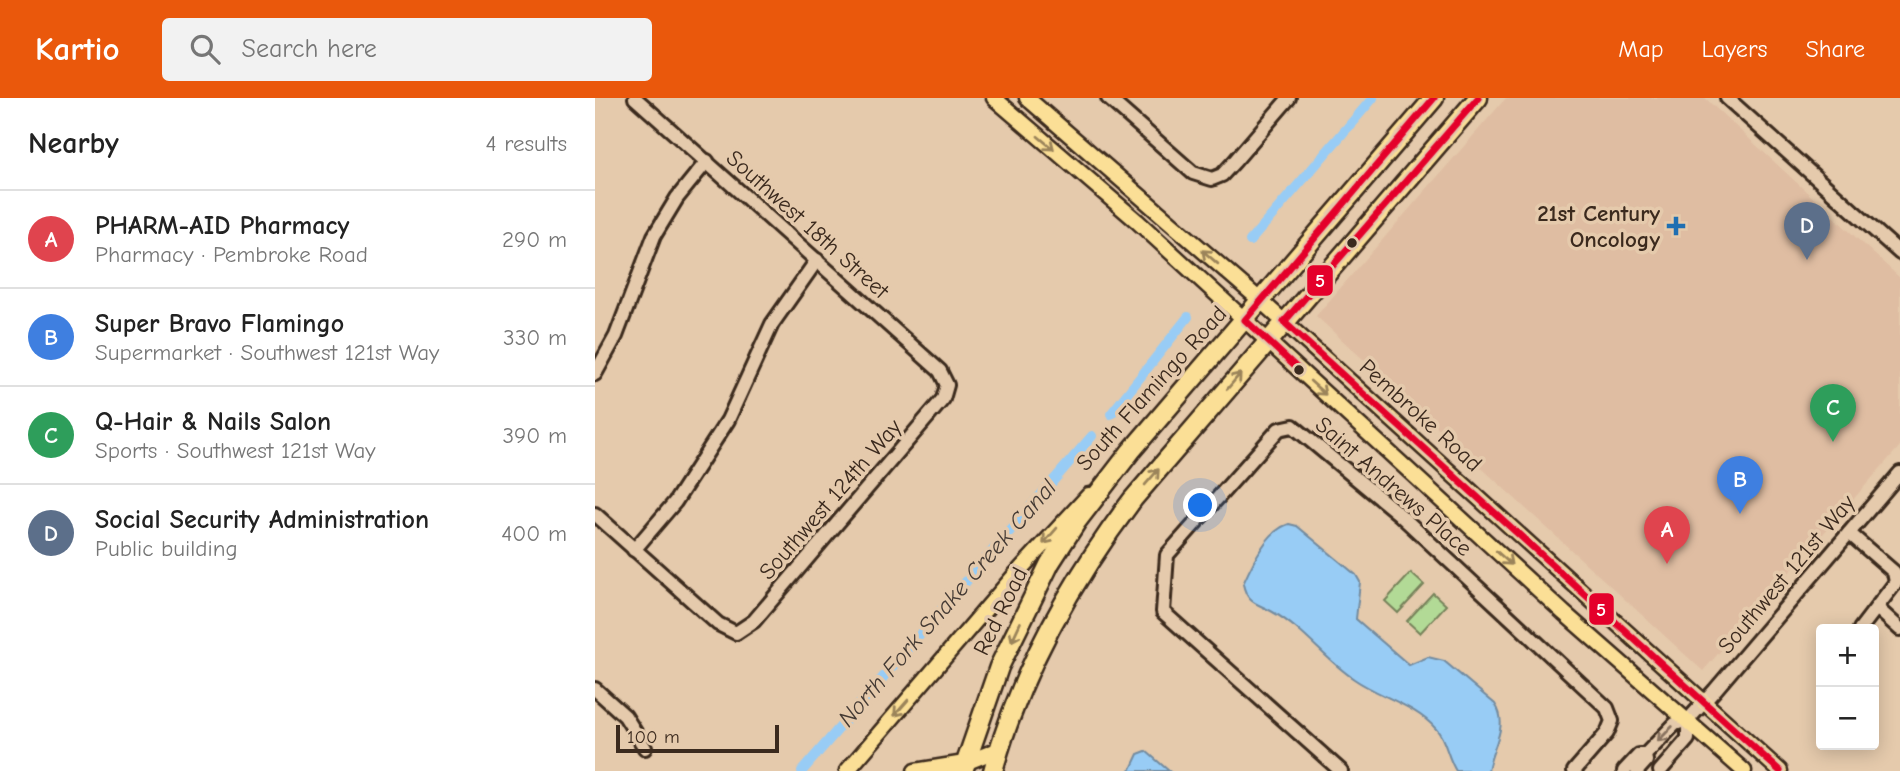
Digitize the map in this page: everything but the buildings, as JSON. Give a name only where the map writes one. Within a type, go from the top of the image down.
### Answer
[{"type":"highway","name":"South Flamingo Road","points":[[1131,451],[1434,98]]},
{"type":"highway","points":[[993,771],[1025,681],[1070,592],[1104,537],[1133,499],[1478,98]]},
{"type":"highway","name":"Red Road","points":[[964,767],[999,667],[1051,563],[1077,521],[1131,451]]},
{"type":"main road","points":[[994,98],[1137,220],[1554,604],[1744,771]]},
{"type":"main road","name":"Pembroke Road","points":[[1027,98],[1261,301],[1780,771]]},
{"type":"main road","name":"South Flamingo Road","points":[[847,771],[1059,525],[1131,451]]},
{"type":"main road","points":[[915,771],[964,767],[999,749]]},
{"type":"street","name":"Southwest 18th Street","points":[[635,98],[940,371],[947,385]]},
{"type":"street","points":[[1108,98],[1193,173],[1212,179],[1222,175],[1289,98]]},
{"type":"street","points":[[1727,98],[1900,253]]},
{"type":"street","points":[[595,374],[616,336],[654,236],[677,198],[707,161]]},
{"type":"street","points":[[595,514],[634,550],[675,502],[728,420],[772,324],[817,260]]},
{"type":"street","name":"Southwest 124th Way","points":[[634,550],[718,624],[736,633],[754,621],[943,399],[947,385]]},
{"type":"street","name":"Saint Andrews Place","points":[[1341,771],[1163,612],[1167,555],[1279,429],[1293,426],[1399,514],[1607,708],[1612,720],[1607,733],[1574,771]]},
{"type":"street","name":"Southwest 121st Way","points":[[1688,720],[1900,473]]},
{"type":"street","points":[[1849,533],[1894,572],[1896,582],[1864,624]]},
{"type":"street","points":[[1878,609],[1900,629]]},
{"type":"street","points":[[595,689],[625,716],[645,748]]},
{"type":"street","points":[[1624,771],[1639,755],[1645,755],[1675,724],[1688,720],[1688,739],[1660,771]]},
{"type":"street","points":[[1637,771],[1646,761],[1645,755]]},
{"type":"shaded area","points":[[1506,98],[1705,98],[1900,278],[1900,446],[1703,671],[1316,316]]},
{"type":"green space","points":[[1411,573],[1424,585],[1398,613],[1385,601]]},
{"type":"green space","points":[[1433,593],[1446,605],[1420,633],[1407,621]]},
{"type":"water","points":[[1289,524],[1297,526],[1356,575],[1360,582],[1356,619],[1409,665],[1428,657],[1444,661],[1495,704],[1501,721],[1488,771],[1456,771],[1442,738],[1428,721],[1408,707],[1354,679],[1294,626],[1250,599],[1243,584],[1256,558],[1267,540],[1281,527]]},
{"type":"water","points":[[1146,751],[1169,771],[1130,771],[1138,754]]},
{"type":"waterway","name":"North Fork Snake Creek Canal","points":[[1250,241],[1373,98]]},
{"type":"waterway","name":"North Fork Snake Creek Canal","points":[[1111,414],[1188,317]]},
{"type":"waterway","name":"North Fork Snake Creek Canal","points":[[802,771],[1092,436]]},
{"type":"transit line","name":"5","points":[[1299,370],[1245,320],[1434,98]]},
{"type":"transit line","name":"5","points":[[1478,98],[1284,322],[1780,771]]},
{"type":"place","name":"21st Century Oncology","points":[[1676,226]]},
{"type":"place","name":"Social Security Administration","points":[[1807,260]]},
{"type":"place","name":"Q-Hair & Nails Salon","points":[[1833,442]]},
{"type":"place","name":"Super Bravo Flamingo","points":[[1740,514]]},
{"type":"place","name":"PHARM-AID Pharmacy","points":[[1667,564]]}]
